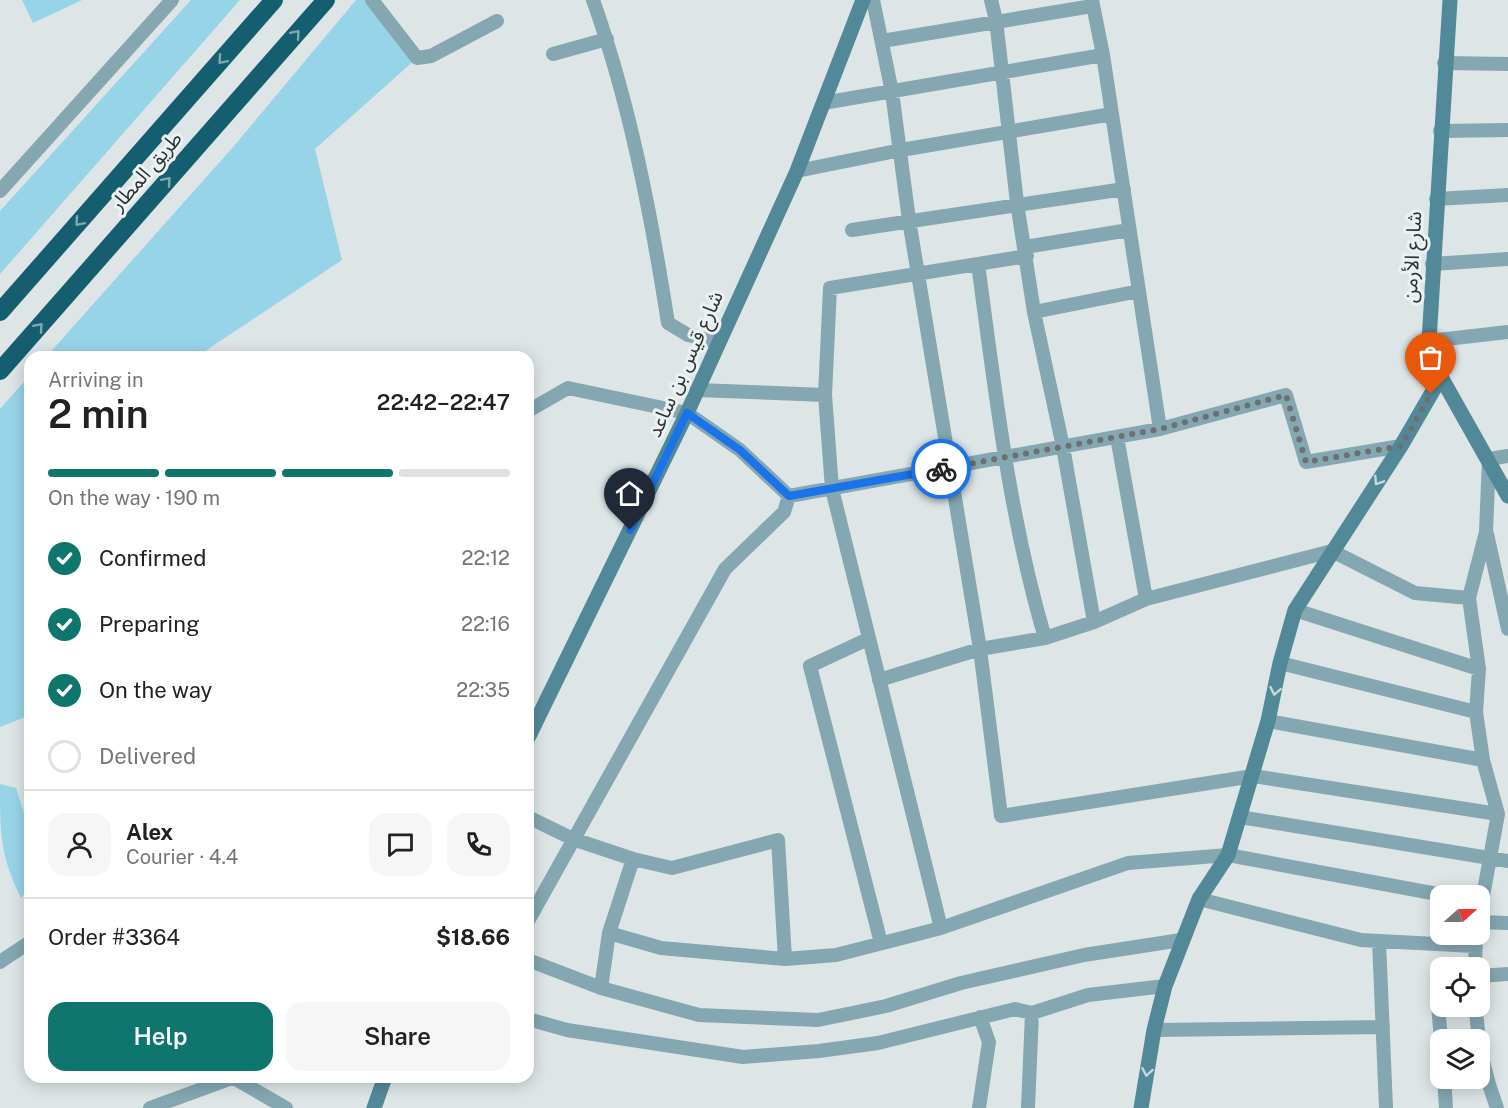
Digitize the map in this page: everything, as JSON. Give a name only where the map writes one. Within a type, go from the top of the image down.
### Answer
[{"type":"highway","name":"طريق المطار","points":[[0,312],[274,0]]},
{"type":"highway","name":"طريق المطار","points":[[0,371],[326,0]]},
{"type":"main road","name":"شارع قيس بن ساعد","points":[[534,726],[687,413],[717,342],[797,171],[863,0]]},
{"type":"main road","name":"شارع الأرمن","points":[[1450,0],[1444,63],[1429,341],[1441,377],[1508,496]]},
{"type":"main road","points":[[1141,1108],[1154,1030],[1165,986],[1181,940],[1199,899],[1228,855],[1268,721],[1280,663],[1295,610],[1401,446],[1441,377]]},
{"type":"main road","points":[[374,1108],[383,1083]]},
{"type":"street","points":[[0,191],[172,0]]},
{"type":"street","points":[[372,0],[417,58],[431,56],[497,21]]},
{"type":"street","points":[[593,0],[607,39],[650,210],[668,323],[688,335],[717,342]]},
{"type":"street","points":[[873,0],[892,92],[909,220],[920,273],[949,467],[980,649],[1001,816],[1252,776],[1498,814]]},
{"type":"street","points":[[991,0],[996,20],[1017,203],[1034,312],[1063,447],[1094,622]]},
{"type":"street","points":[[882,41],[1092,3],[1103,55],[1160,429]]},
{"type":"street","points":[[553,54],[607,39]]},
{"type":"street","points":[[823,103],[1103,55]]},
{"type":"street","points":[[1444,63],[1508,64]]},
{"type":"street","points":[[797,171],[901,150],[1112,114]]},
{"type":"street","points":[[1440,131],[1508,130]]},
{"type":"street","points":[[852,230],[1017,203],[1124,189]]},
{"type":"street","points":[[1436,199],[1508,195]]},
{"type":"street","points":[[941,928],[832,489],[825,395],[831,288],[978,264],[1026,251],[1129,230]]},
{"type":"street","points":[[1432,264],[1508,259]]},
{"type":"street","points":[[978,264],[1004,457],[1028,582],[1045,638]]},
{"type":"street","points":[[1034,312],[1139,291]]},
{"type":"street","points":[[1429,341],[1508,332]]},
{"type":"street","points":[[534,407],[568,387],[687,413],[740,450],[789,496]]},
{"type":"street","points":[[697,390],[825,395]]},
{"type":"street","points":[[789,496],[1160,429],[1286,395],[1306,462],[1401,446]]},
{"type":"street","points":[[1117,437],[1146,599]]},
{"type":"street","points":[[1484,885],[1498,814],[1483,760],[1476,712],[1479,669],[1469,598],[1486,532],[1489,459],[1508,456]]},
{"type":"street","points":[[534,910],[725,568],[784,512],[789,496]]},
{"type":"street","points":[[1486,532],[1508,629]]},
{"type":"street","points":[[879,680],[980,649],[1045,638],[1094,622],[1146,599],[1332,551],[1415,593],[1469,598]]},
{"type":"street","points":[[1295,610],[1479,669]]},
{"type":"street","points":[[868,639],[810,666],[881,943]]},
{"type":"street","points":[[1280,663],[1476,712]]},
{"type":"street","points":[[1268,721],[1483,760]]},
{"type":"street","points":[[1240,817],[1508,861]]},
{"type":"street","points":[[534,820],[573,839],[633,859],[672,868],[778,840],[785,959]]},
{"type":"street","points":[[609,933],[661,948],[785,959],[836,955],[941,928],[1128,863],[1228,855],[1430,893]]},
{"type":"street","points":[[601,988],[609,933],[633,859]]},
{"type":"street","points":[[1199,899],[1361,940],[1430,940]]},
{"type":"street","points":[[1490,921],[1508,923]]},
{"type":"street","points":[[534,962],[601,988],[699,1015],[818,1020],[886,1006],[960,983],[1084,955],[1181,940]]},
{"type":"street","points":[[1379,941],[1386,1108]]},
{"type":"street","points":[[0,962],[24,946]]},
{"type":"street","points":[[1490,975],[1508,974]]},
{"type":"street","points":[[534,1021],[567,1030],[743,1057],[819,1051],[878,1043],[1015,1009],[1032,1012],[1088,995],[1165,986]]},
{"type":"street","points":[[1028,1108],[1032,1012]]},
{"type":"street","points":[[974,1108],[979,1108],[989,1042],[980,1017]]},
{"type":"street","points":[[1477,1017],[1486,1073],[1497,1108]]},
{"type":"street","points":[[1154,1030],[1383,1027]]},
{"type":"street","points":[[150,1108],[216,1083]]},
{"type":"street","points":[[242,1083],[286,1108]]},
{"type":"street","points":[[1445,1089],[1446,1108]]},
{"type":"shaded area","points":[[22,0],[82,0],[33,23]]},
{"type":"shaded area","points":[[191,0],[240,0],[0,274],[0,211]]},
{"type":"shaded area","points":[[356,0],[372,0],[417,58],[315,149],[342,260],[205,351],[51,351],[234,146]]},
{"type":"shaded area","points":[[24,382],[24,717],[0,727],[0,409]]},
{"type":"shaded area","points":[[0,784],[16,788],[24,813],[24,895],[21,898],[5,856],[0,816]]},
{"type":"way so far","points":[[941,469],[1160,429],[1286,395],[1306,462],[1401,446],[1431,394]]},
{"type":"route","points":[[630,530],[687,413],[740,450],[789,496],[941,469]]}]
